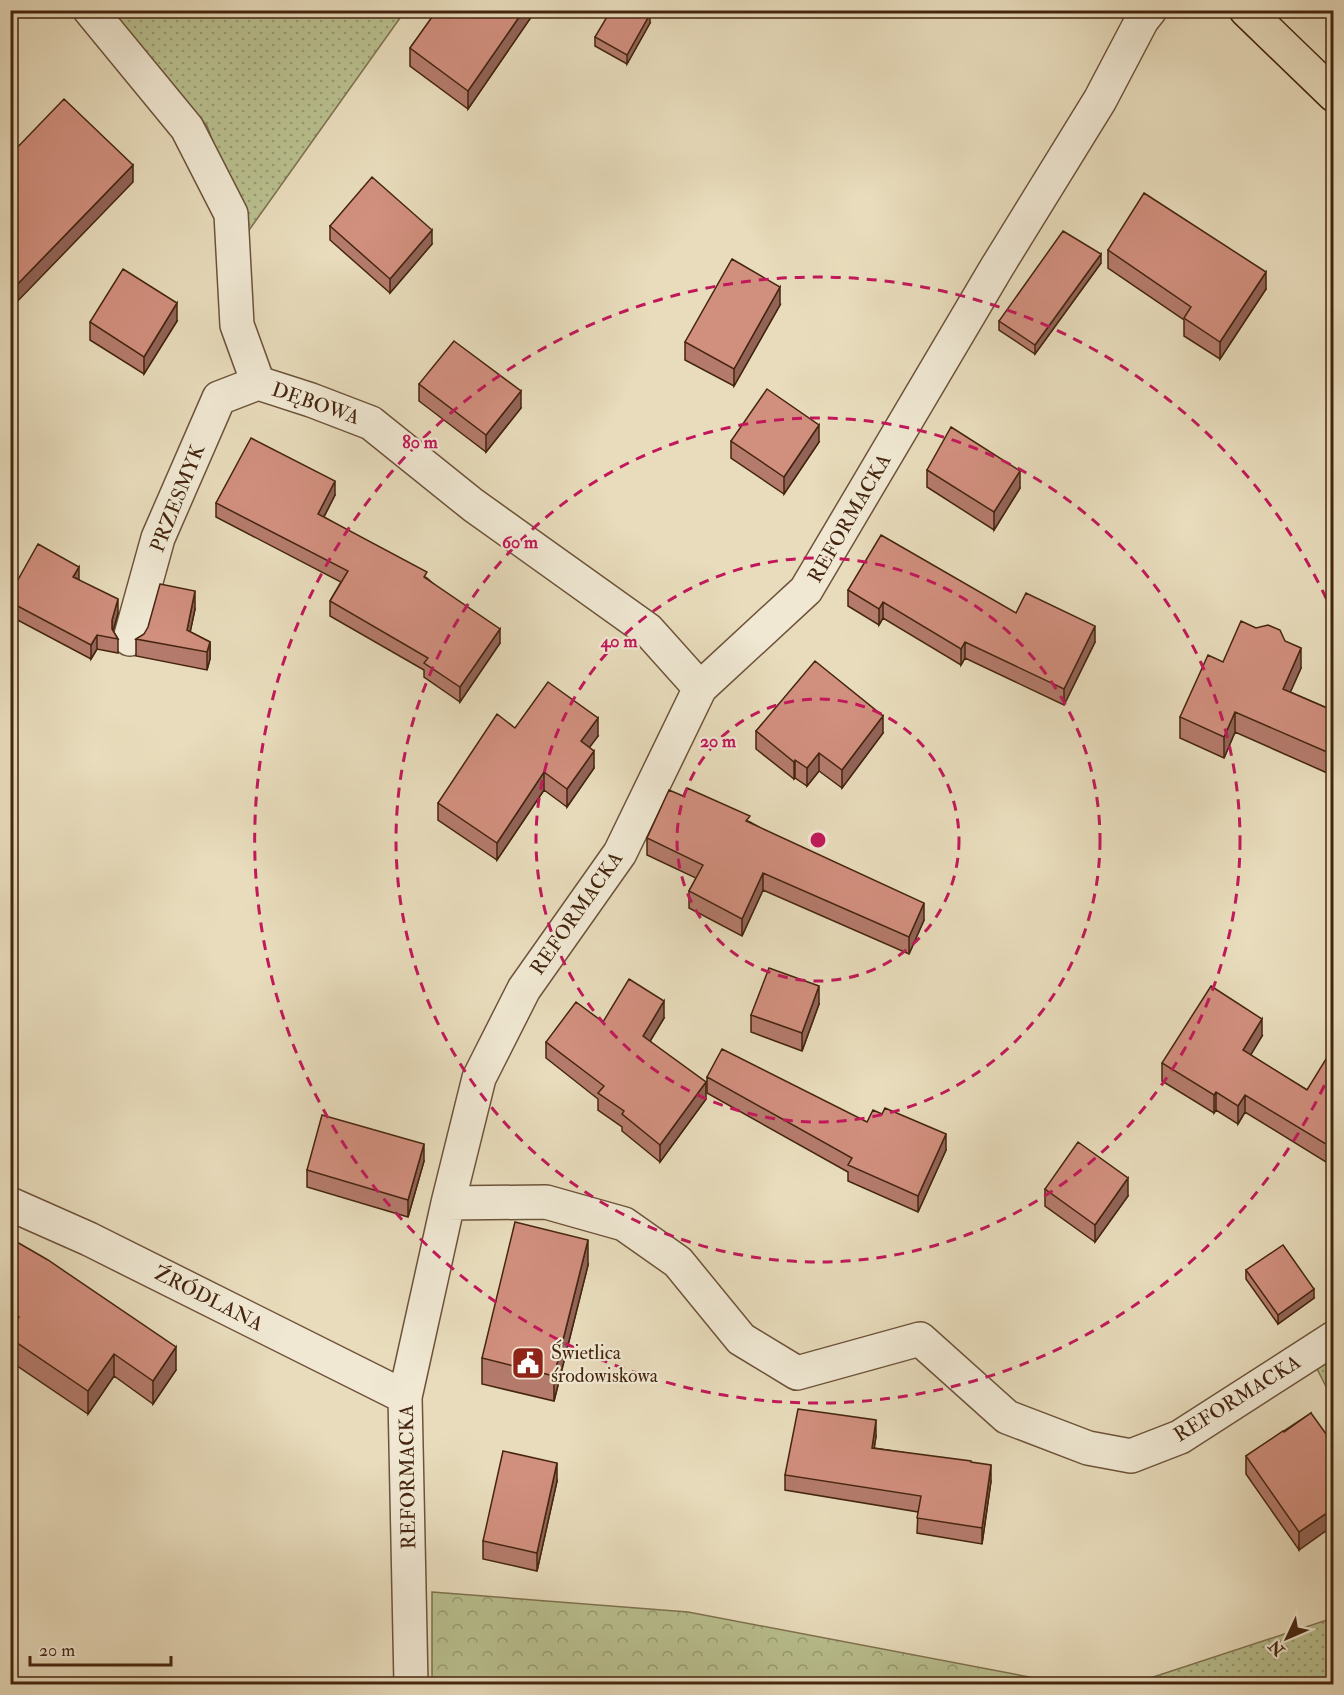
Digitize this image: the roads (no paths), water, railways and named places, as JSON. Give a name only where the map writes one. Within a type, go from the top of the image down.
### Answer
[{"type":"main road","points":[[1246,10],[1334,96]]},
{"type":"street","name":"DĘBOWA","points":[[90,10],[187,128],[231,214],[237,325],[258,383],[371,423],[473,505],[648,630],[700,688]]},
{"type":"street","name":"REFORMACKA","points":[[411,1684],[405,1397],[448,1203],[479,1078],[524,989],[620,853],[700,688],[806,590],[997,267],[1100,100],[1142,20],[1150,10]]},
{"type":"street","name":"PRZESMYK","points":[[130,639],[158,538],[219,398],[258,383]]},
{"type":"street","name":"REFORMACKA","points":[[448,1203],[546,1202],[624,1224],[678,1263],[741,1339],[797,1373],[920,1339],[1007,1417],[1089,1448],[1131,1456],[1180,1437],[1334,1338]]},
{"type":"street","name":"ŹRÓDLANA","points":[[10,1204],[89,1239],[405,1397]]},
{"type":"place","name":"Świetlica środowiskowa","points":[[528,1363]]}]
